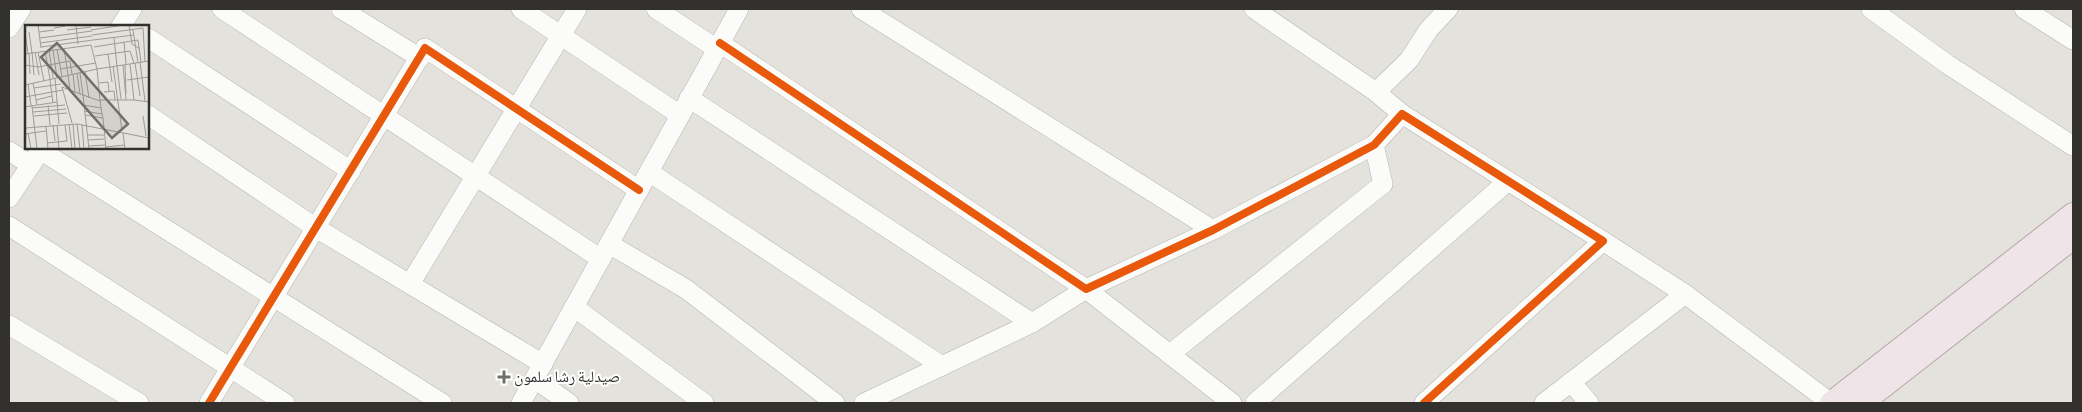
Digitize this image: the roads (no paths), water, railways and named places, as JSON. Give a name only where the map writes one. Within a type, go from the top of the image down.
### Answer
[{"type":"main road","points":[[1831,403],[2073,214]]},
{"type":"main road","points":[[1862,403],[2073,238]]},
{"type":"street","points":[[9,28],[21,9]]},
{"type":"street","points":[[222,9],[475,177],[605,252],[686,289],[835,403]]},
{"type":"street","points":[[341,9],[420,58]]},
{"type":"street","points":[[521,9],[561,36],[685,107],[1032,322]]},
{"type":"street","points":[[410,284],[577,9]]},
{"type":"street","points":[[656,9],[718,46],[1086,289],[1232,403]]},
{"type":"street","points":[[521,403],[739,9]]},
{"type":"street","points":[[861,9],[1213,230]]},
{"type":"street","points":[[1254,9],[1376,92],[1402,114],[1685,294],[1831,403]]},
{"type":"street","points":[[1376,92],[1409,60],[1429,29],[1448,9]]},
{"type":"street","points":[[1871,9],[1947,64],[2073,146]]},
{"type":"street","points":[[2024,9],[2073,40]]},
{"type":"street","points":[[149,39],[351,171]]},
{"type":"street","points":[[209,403],[425,48],[639,190]]},
{"type":"street","points":[[864,403],[1032,322],[1086,289],[1213,230],[1374,144],[1402,114]]},
{"type":"street","points":[[149,116],[316,228],[410,284],[539,371],[569,403]]},
{"type":"street","points":[[1170,354],[1383,184],[1374,144]]},
{"type":"street","points":[[9,151],[38,154],[442,403]]},
{"type":"street","points":[[9,198],[38,154]]},
{"type":"street","points":[[649,172],[942,366]]},
{"type":"street","points":[[1255,403],[1508,181]]},
{"type":"street","points":[[9,226],[285,403]]},
{"type":"street","points":[[1424,403],[1602,241]]},
{"type":"street","points":[[1544,403],[1685,294]]},
{"type":"street","points":[[574,308],[704,403]]},
{"type":"street","points":[[9,325],[138,403]]},
{"type":"street","points":[[1571,382],[1589,403]]},
{"type":"place","name":"صيدلية رشا سلمون","points":[[504,377]]}]
